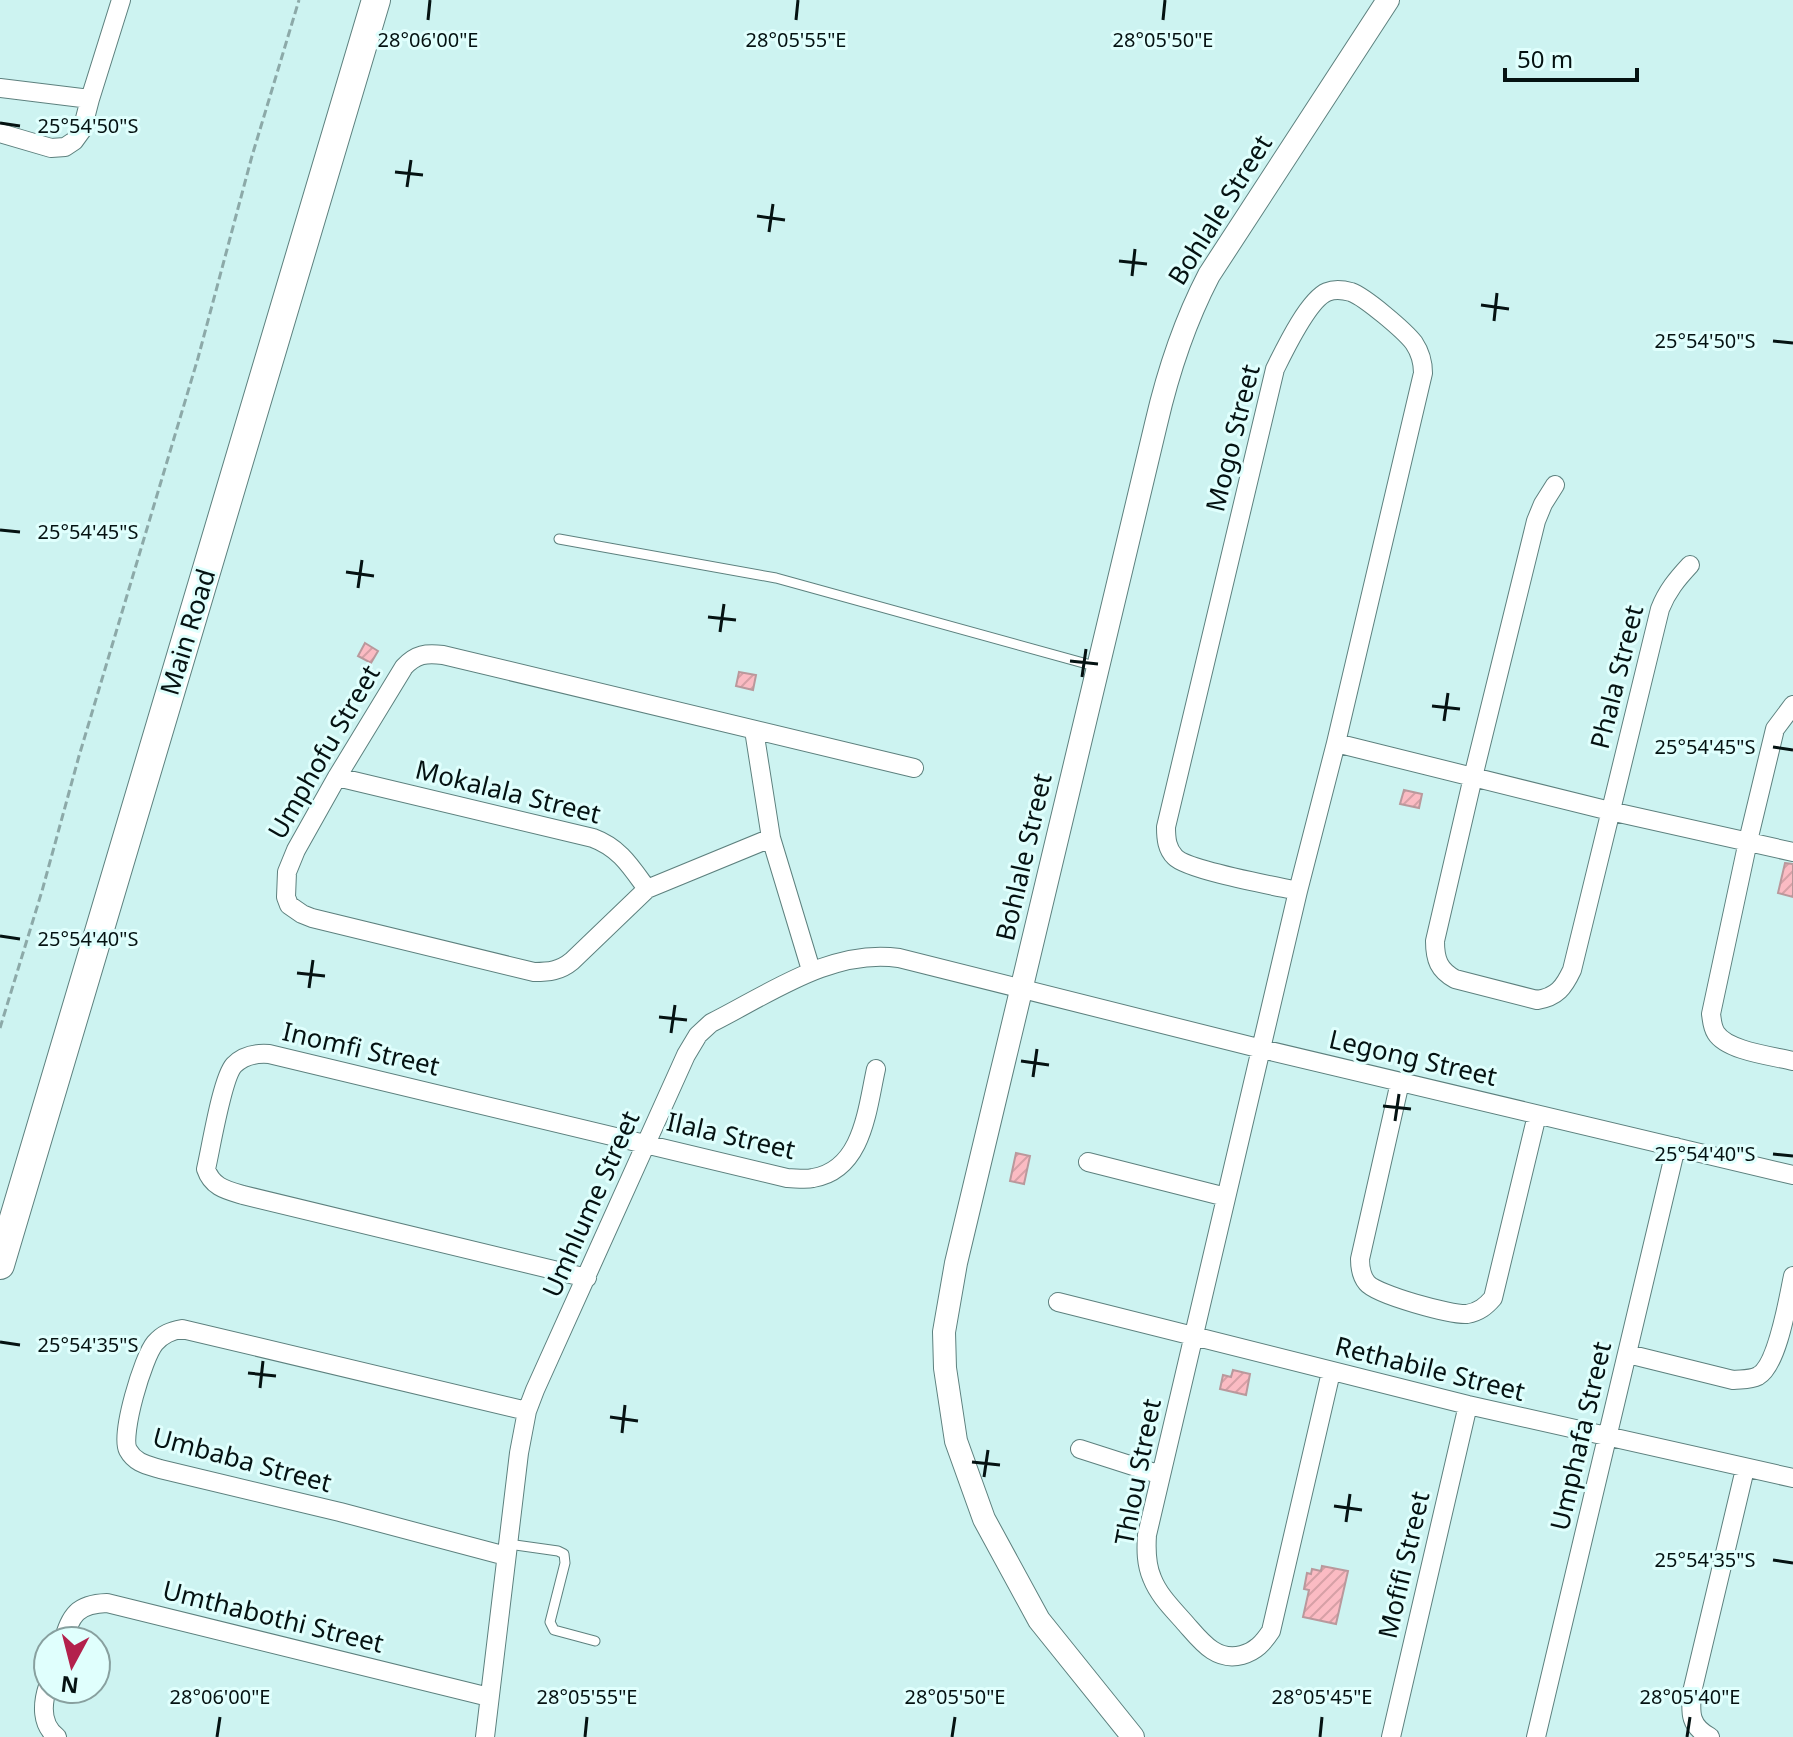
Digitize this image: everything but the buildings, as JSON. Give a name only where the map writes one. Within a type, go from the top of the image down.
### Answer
[{"type":"main road","name":"Main Road","points":[[0,1265],[376,0]]},
{"type":"street","points":[[0,133],[51,148],[65,147],[74,141],[82,130],[121,0]]},
{"type":"street","name":"Bohlale Street","points":[[1133,1737],[1039,1620],[984,1519],[956,1441],[945,1368],[944,1332],[956,1263],[1167,380],[1193,306],[1221,255],[1388,0]]},
{"type":"street","points":[[0,88],[90,99]]},
{"type":"street","name":"Mogo Street","points":[[1262,1049],[1423,373],[1419,352],[1407,334],[1359,296],[1337,290],[1326,292],[1310,308],[1275,369],[1166,827],[1169,848],[1181,862],[1298,891]]},
{"type":"street","points":[[1473,777],[1536,521],[1555,485]]},
{"type":"street","name":"Phala Street","points":[[1473,777],[1435,941],[1438,964],[1444,973],[1455,979],[1537,1000],[1548,998],[1559,992],[1572,970],[1660,609],[1666,593],[1690,565]]},
{"type":"street","name":"Umphofu Street","points":[[771,838],[647,889],[572,961],[555,971],[534,972],[408,943],[302,914],[289,905],[286,897],[287,872],[296,850],[337,777],[404,667],[425,653],[914,768]]},
{"type":"street","points":[[1793,705],[1775,729],[1711,1014],[1712,1024],[1723,1041],[1793,1061]]},
{"type":"street","points":[[754,730],[771,838],[811,970]]},
{"type":"street","points":[[1336,743],[1610,811],[1793,852]]},
{"type":"street","name":"Mokalala Street","points":[[337,777],[607,843],[617,850],[647,889]]},
{"type":"street","name":"Umhlume Street","points":[[485,1737],[519,1453],[527,1411],[686,1055],[698,1035],[711,1023],[811,970],[869,956],[883,955],[1021,989]]},
{"type":"street","name":"Legong Street","points":[[1021,989],[1793,1175]]},
{"type":"street","name":"Thlou Street","points":[[1262,1049],[1147,1535],[1146,1551],[1148,1564],[1166,1603],[1210,1649],[1225,1656],[1248,1653],[1258,1647],[1271,1631],[1331,1372]]},
{"type":"street","name":"Inomfi Street","points":[[587,1278],[221,1188],[209,1178],[206,1169],[231,1070],[235,1064],[254,1054],[269,1054],[647,1144]]},
{"type":"street","name":"Ilala Street","points":[[647,1144],[787,1178],[813,1178],[828,1173],[849,1157],[861,1131],[876,1069]]},
{"type":"street","points":[[1400,1082],[1360,1267],[1366,1282],[1380,1293],[1451,1313],[1477,1311],[1493,1298],[1537,1115]]},
{"type":"street","name":"Umphafa Street","points":[[1536,1737],[1676,1147]]},
{"type":"street","points":[[1088,1162],[1226,1197]]},
{"type":"street","points":[[1628,1354],[1733,1380],[1761,1374],[1771,1363],[1793,1276]]},
{"type":"street","name":"Rethabile Street","points":[[1058,1302],[1468,1405],[1793,1478]]},
{"type":"street","name":"Umbaba Street","points":[[507,1550],[148,1466],[133,1458],[127,1448],[126,1433],[143,1362],[163,1335],[182,1329],[527,1411]]},
{"type":"street","name":"Mofifi Street","points":[[1391,1737],[1468,1405]]},
{"type":"street","points":[[1080,1449],[1161,1475]]},
{"type":"street","points":[[1710,1737],[1693,1722],[1692,1692],[1745,1469]]},
{"type":"street","name":"Umthabothi Street","points":[[68,1625],[80,1610],[93,1604],[107,1603],[489,1697]]},
{"type":"street","points":[[45,1705],[45,1724],[57,1737]]},
{"type":"lane","points":[[559,539],[776,578],[1098,667]]},
{"type":"lane","points":[[507,1550],[558,1551],[564,1554],[565,1563],[550,1622],[554,1630],[595,1641]]},
{"type":"path","points":[[0,1028],[190,387],[252,156],[299,0]]}]
